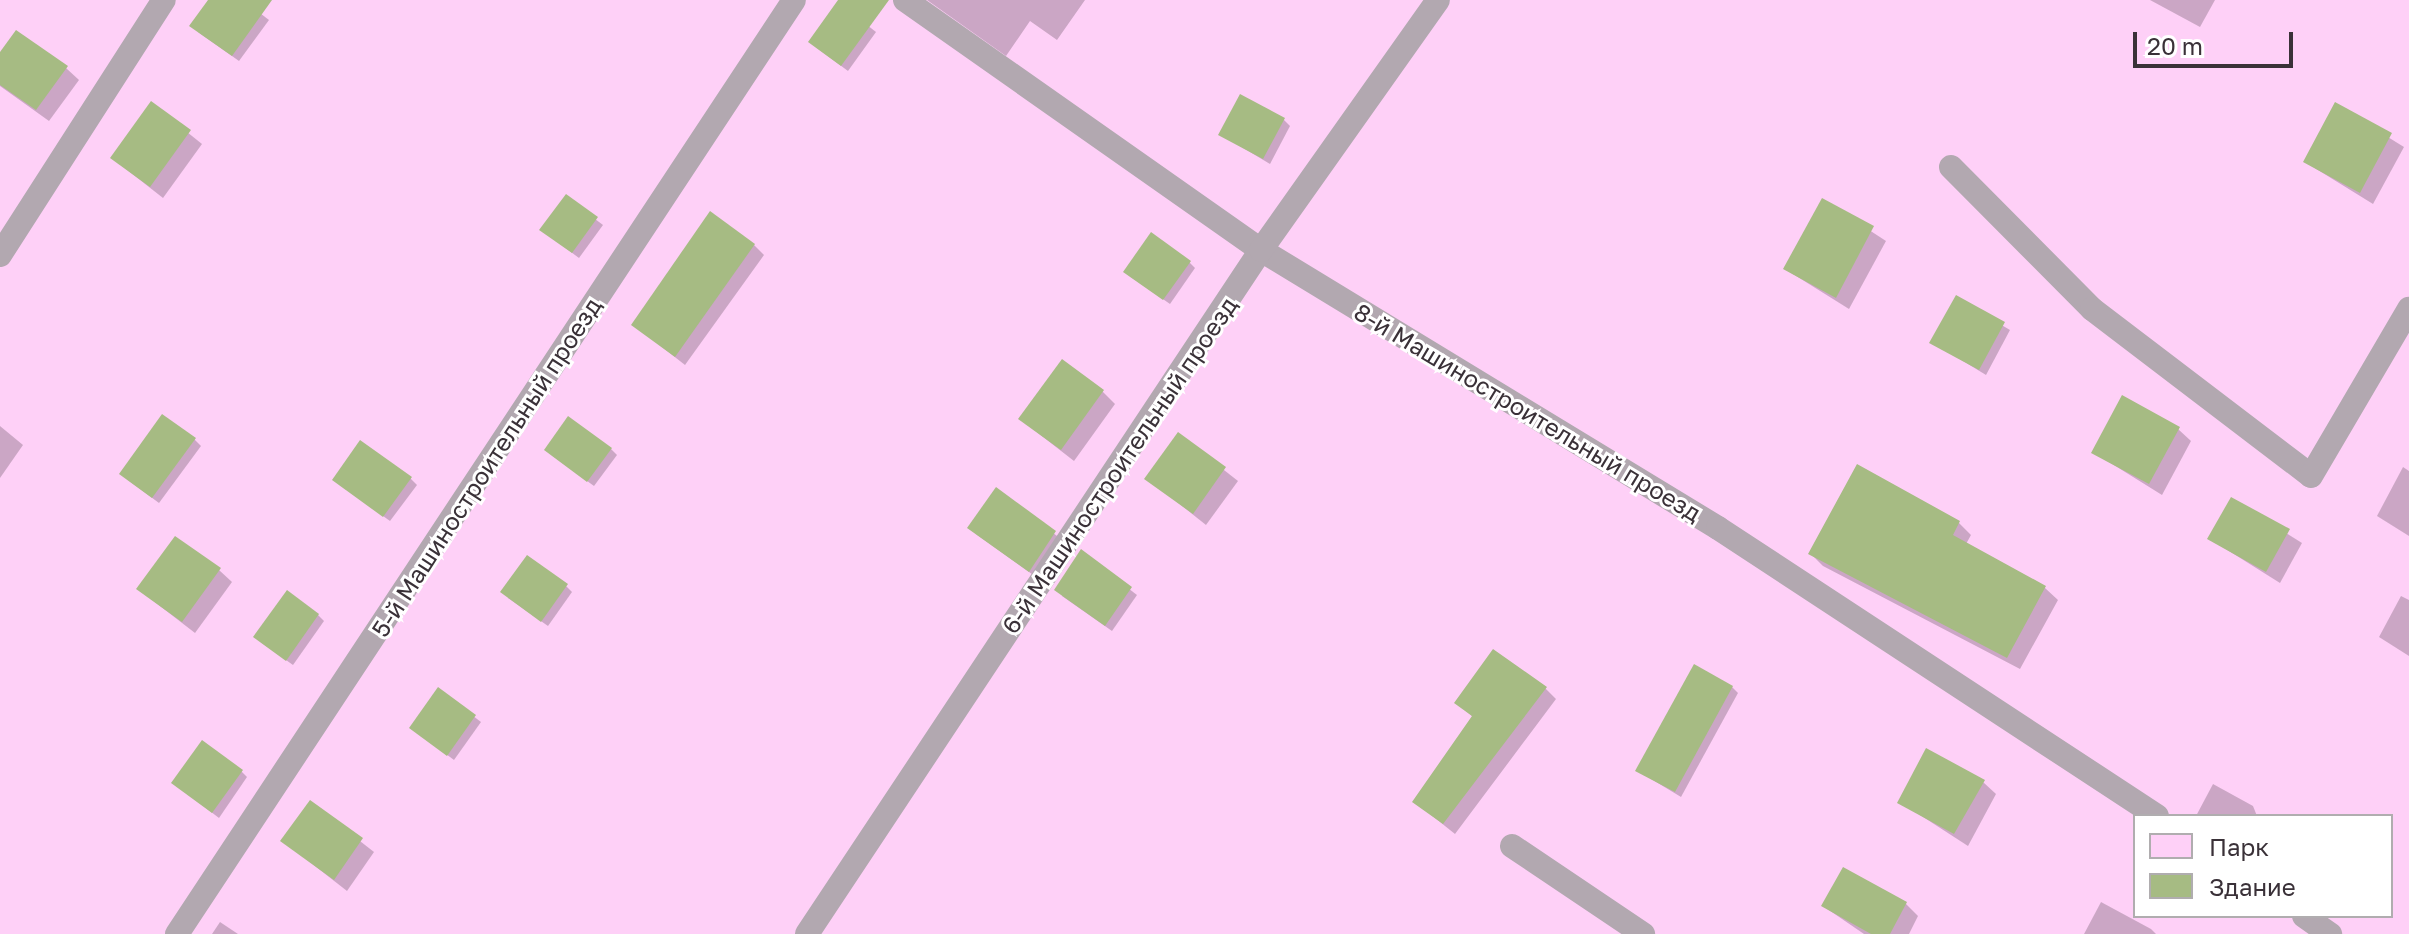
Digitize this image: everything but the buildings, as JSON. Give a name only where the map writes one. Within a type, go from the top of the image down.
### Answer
[{"type":"lane","points":[[0,255],[164,0]]},
{"type":"lane","name":"5-й Машиностроительный проезд","points":[[177,934],[794,0]]},
{"type":"lane","name":"8-й Машиностроительный проезд","points":[[905,0],[1261,250],[1718,528],[2154,814]]},
{"type":"lane","name":"6-й Машиностроительный проезд","points":[[807,934],[1261,250],[1438,0]]},
{"type":"lane","points":[[1951,167],[2092,309],[2311,476],[2409,309]]},
{"type":"lane","points":[[1512,846],[1643,934]]},
{"type":"lane","points":[[2307,918],[2330,934]]},
{"type":"green space","points":[[0,0],[2409,0],[2409,934],[0,934]]}]
